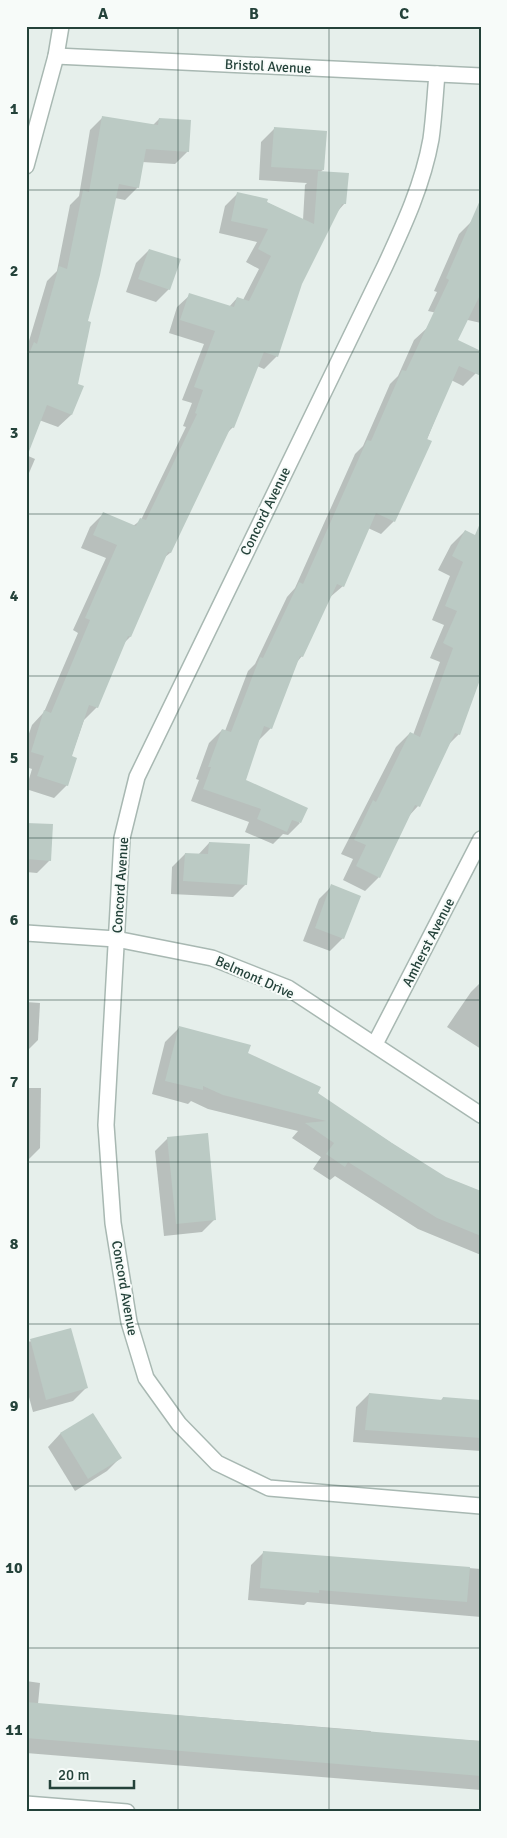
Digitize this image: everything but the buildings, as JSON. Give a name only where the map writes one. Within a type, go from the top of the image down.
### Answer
[{"type":"street","points":[[26,166],[56,56],[60,26]]},
{"type":"street","name":"Bristol Avenue","points":[[56,56],[481,76]]},
{"type":"street","name":"Concord Avenue","points":[[437,74],[431,139],[421,179],[386,266],[137,777],[122,838],[106,1125],[113,1223],[128,1322],[146,1378],[179,1424],[217,1463],[269,1488],[481,1506]]},
{"type":"street","name":"Amherst Avenue","points":[[375,1044],[481,839]]},
{"type":"street","name":"Belmont Drive","points":[[26,933],[116,939],[212,958],[229,964],[288,988],[481,1115]]},
{"type":"street","points":[[26,1804],[127,1812]]}]
